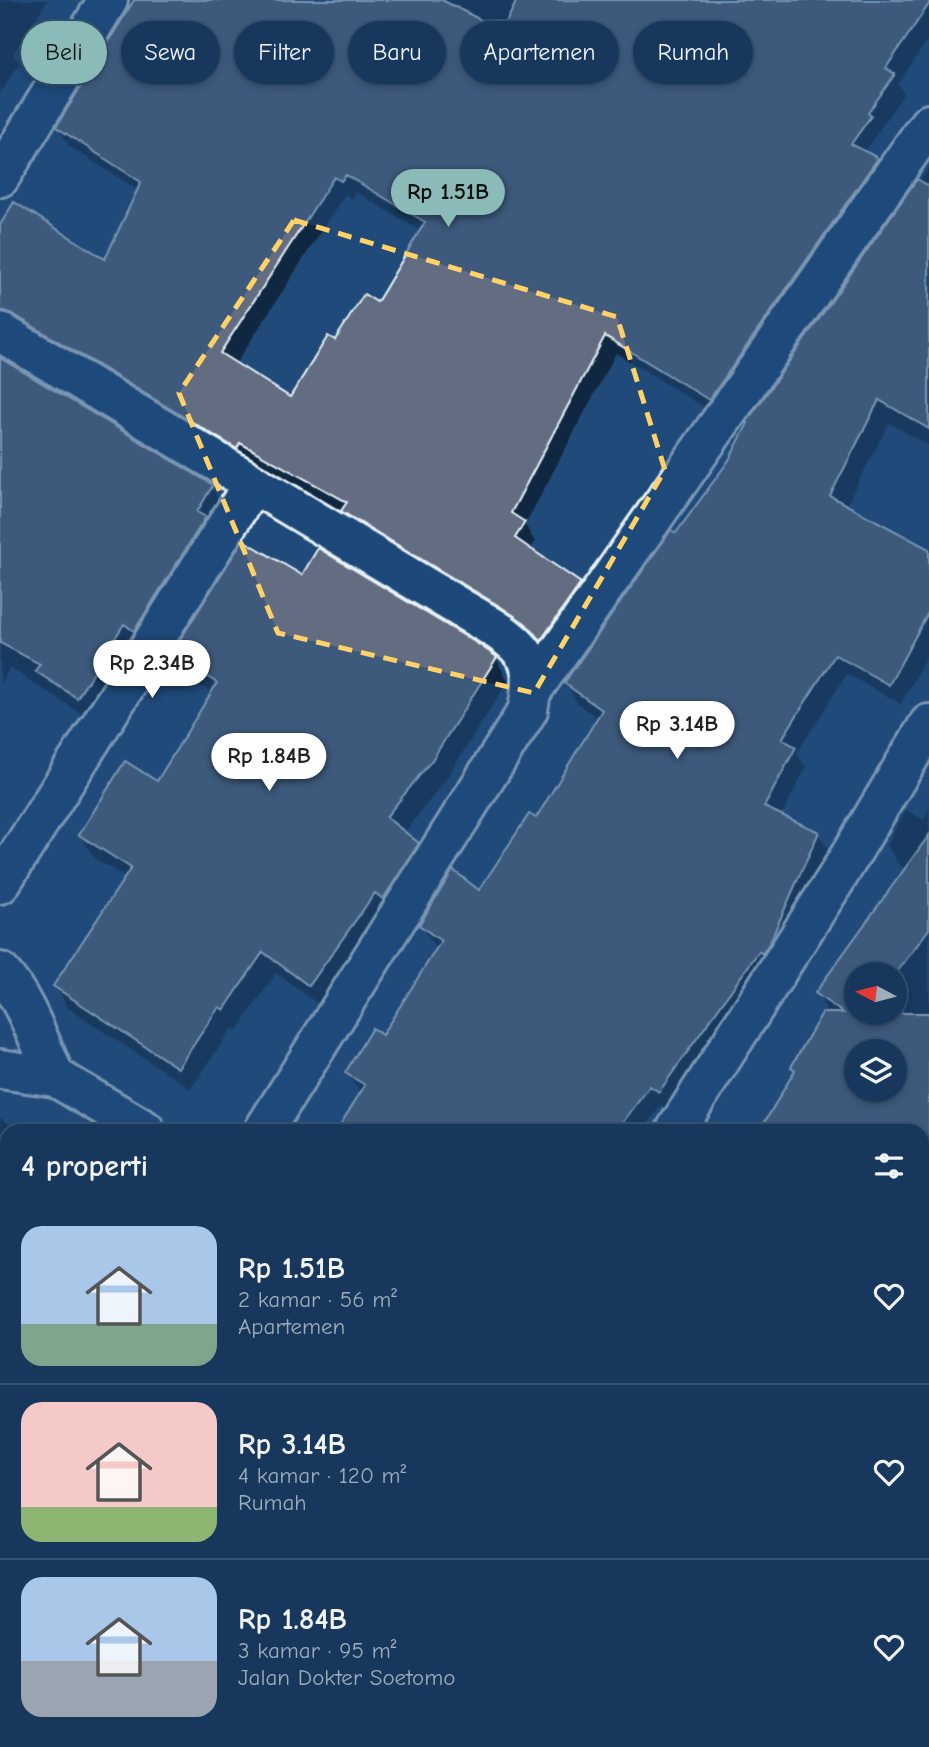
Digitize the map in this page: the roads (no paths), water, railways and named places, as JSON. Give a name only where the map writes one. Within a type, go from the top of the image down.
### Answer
[{"type":"street","points":[[0,177],[108,0]]},
{"type":"street","points":[[531,692],[929,124]]},
{"type":"street","points":[[0,332],[459,607],[517,644],[530,666],[531,692],[528,710],[268,1124]]},
{"type":"street","points":[[0,884],[253,484]]},
{"type":"street","points":[[680,1124],[836,879],[921,737]]},
{"type":"street","points":[[0,972],[23,1006],[55,1077]]},
{"type":"street","points":[[0,1069],[55,1077],[135,1124]]}]
